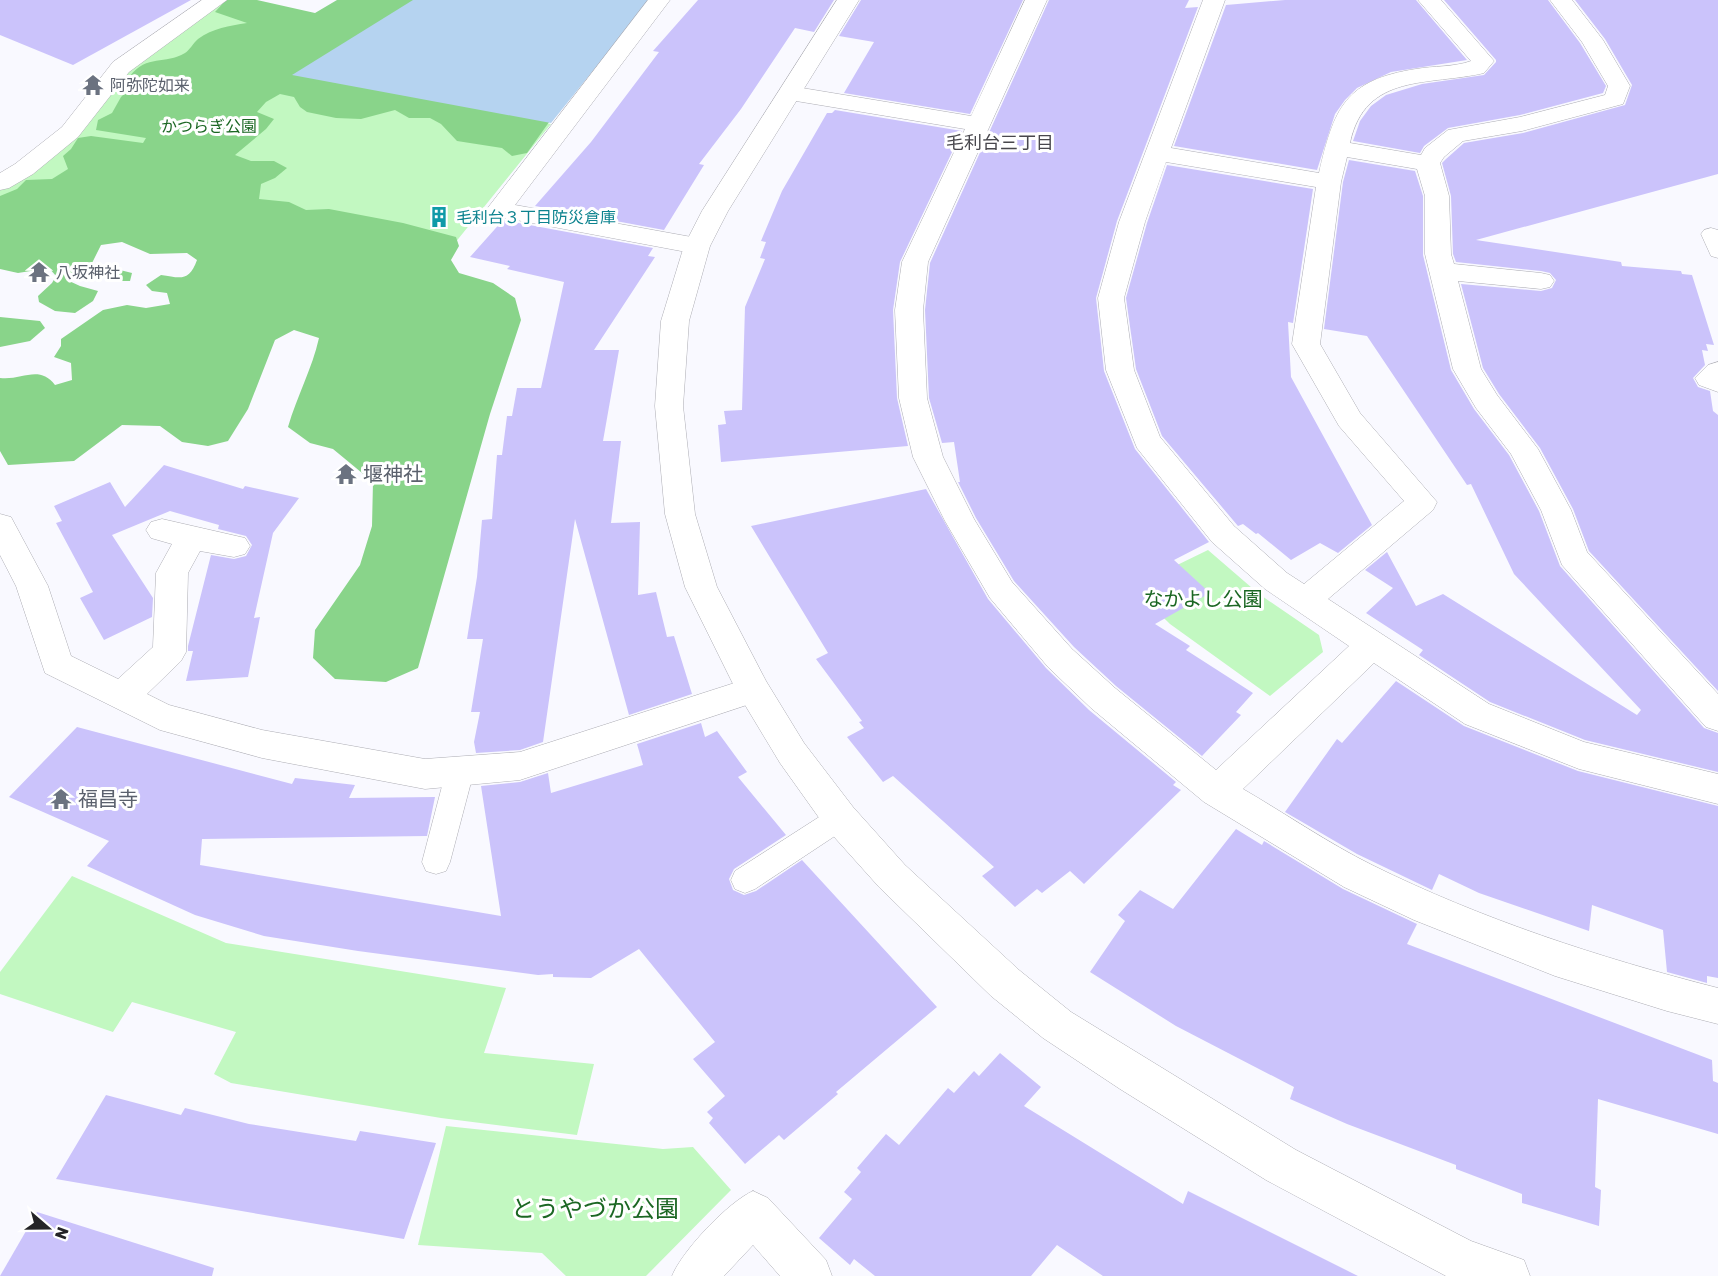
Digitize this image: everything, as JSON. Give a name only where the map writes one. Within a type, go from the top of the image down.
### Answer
[{"type":"street","points":[[0,183],[24,169],[70,132],[121,67],[216,0]]},
{"type":"street","points":[[659,0],[499,210],[698,246]]},
{"type":"street","points":[[848,0],[716,211],[698,246],[675,321],[669,406],[680,514],[701,586],[753,690],[792,753],[840,818],[892,876],[1005,983],[1057,1024],[1134,1076],[1281,1165],[1459,1268],[1508,1276]]},
{"type":"street","points":[[1036,0],[915,262],[909,310],[913,398],[928,457],[960,521],[1002,590],[1060,658],[1103,698],[1217,791],[1357,876],[1426,908],[1555,958],[1667,993],[1718,1006]]},
{"type":"street","points":[[1215,0],[1160,153],[1132,222],[1111,298],[1120,370],[1147,441],[1223,534],[1276,581],[1371,646],[1478,714],[1579,755],[1718,789]]},
{"type":"street","points":[[1306,600],[1422,502],[1348,419],[1306,344],[1329,182],[1341,129],[1350,110],[1378,85],[1414,76],[1476,68],[1483,61],[1429,0]]},
{"type":"street","points":[[1569,1],[1619,86],[1615,99],[1522,123],[1456,135],[1434,153],[1428,163],[1437,196],[1438,254],[1467,369],[1486,401],[1523,449],[1556,510],[1574,557],[1718,717]]},
{"type":"street","points":[[790,93],[978,124]]},
{"type":"street","points":[[1337,148],[1428,163]]},
{"type":"street","points":[[1160,153],[1329,182]]},
{"type":"street","points":[[1442,271],[1541,281]]},
{"type":"street","points":[[1718,371],[1709,378],[1718,383]]},
{"type":"street","points":[[123,695],[169,652],[176,534],[234,546]]},
{"type":"street","points":[[3,535],[32,586],[57,664],[123,695],[160,716],[262,744],[424,774],[520,766],[753,690]]},
{"type":"street","points":[[1217,791],[1371,646]]},
{"type":"street","points":[[694,1276],[753,1213],[810,1276]]},
{"type":"lane","points":[[436,862],[460,771]]},
{"type":"lane","points":[[745,880],[840,818]]},
{"type":"green space","name":"堰神社","points":[[226,0],[257,0],[315,13],[337,0],[498,0],[552,118],[527,153],[512,156],[502,148],[457,141],[441,124],[430,118],[409,118],[395,110],[361,119],[336,118],[307,112],[300,107],[294,97],[280,94],[266,102],[257,112],[274,119],[266,129],[235,155],[251,161],[274,161],[287,168],[275,178],[261,184],[259,199],[289,202],[306,210],[329,209],[403,223],[456,237],[459,246],[451,260],[459,273],[493,283],[515,298],[521,320],[490,414],[418,668],[386,682],[335,679],[313,658],[315,630],[360,565],[372,526],[373,482],[333,449],[310,443],[288,427],[319,338],[294,330],[275,340],[248,409],[228,441],[208,446],[182,442],[160,426],[122,425],[74,461],[8,465],[0,451],[0,378],[36,374],[43,375],[55,385],[72,380],[71,363],[54,357],[61,346],[61,339],[103,310],[127,305],[146,308],[170,304],[167,293],[152,291],[146,285],[161,275],[184,277],[191,272],[197,260],[187,253],[150,254],[122,242],[101,245],[92,263],[132,273],[130,281],[85,273],[67,280],[98,291],[93,301],[75,313],[55,311],[39,302],[38,296],[56,276],[49,268],[18,273],[0,269],[0,196],[17,189],[26,180],[52,179],[68,169],[63,156],[78,138],[91,136],[143,143],[146,138],[96,130],[98,120],[112,113],[121,97],[132,86],[130,76],[136,69],[150,62],[178,57],[198,39],[215,30],[247,23],[215,12]]},
{"type":"green space","name":"かつらぎ公園","points":[[227,0],[255,0],[287,76],[551,124],[438,264],[0,198],[0,190],[19,180],[130,68]]},
{"type":"green space","points":[[0,317],[40,321],[45,328],[30,341],[0,347]]},
{"type":"green space","name":"なかよし公園","points":[[1208,550],[1259,594],[1319,635],[1323,652],[1270,696],[1170,624],[1132,587]]},
{"type":"green space","points":[[72,876],[226,943],[506,988],[484,1053],[594,1064],[577,1135],[441,1118],[231,1083],[214,1074],[236,1032],[132,1002],[113,1032],[0,994],[0,972]]},
{"type":"green space","name":"とうやづか公園","points":[[446,1126],[663,1149],[693,1147],[731,1190],[646,1276],[566,1276],[542,1253],[418,1245]]},
{"type":"water","points":[[413,0],[650,0],[551,123],[292,75]]},
{"type":"building","points":[[0,0],[191,0],[73,65],[0,35]]},
{"type":"building","points":[[698,0],[834,0],[814,32],[795,28],[741,109],[699,164],[704,165],[664,230],[535,206],[591,142],[659,52],[653,51]]},
{"type":"building","points":[[861,0],[1023,0],[970,114],[844,93],[874,42],[839,36]]},
{"type":"building","points":[[1049,0],[1189,0],[1185,8],[1198,7],[1117,221],[1096,298],[1104,371],[1135,449],[1209,542],[1174,560],[1210,593],[1155,624],[1190,646],[1186,650],[1253,693],[1236,712],[1241,715],[1202,756],[1116,686],[1074,647],[1014,581],[976,518],[958,482],[960,482],[954,442],[942,443],[929,398],[925,310],[930,263]]},
{"type":"building","points":[[1285,0],[1416,0],[1467,60],[1391,72],[1357,88],[1335,114],[1317,170],[1174,146],[1226,5]]},
{"type":"building","points":[[1444,0],[1548,0],[1580,43],[1606,86],[1603,93],[1520,115],[1448,128],[1424,146],[1420,153],[1353,141],[1360,121],[1371,106],[1386,95],[1422,84],[1484,75],[1496,62]]},
{"type":"building","points":[[1575,0],[1718,0],[1718,174],[1476,240],[1621,262],[1622,266],[1681,271],[1682,274],[1692,275],[1714,345],[1706,344],[1708,351],[1702,350],[1705,365],[1693,378],[1698,387],[1710,391],[1713,411],[1718,415],[1718,691],[1589,551],[1573,509],[1540,448],[1499,394],[1483,368],[1461,284],[1541,291],[1552,288],[1556,280],[1550,273],[1541,271],[1456,262],[1453,254],[1451,196],[1442,163],[1464,143],[1523,133],[1625,105],[1632,85],[1605,39]]},
{"type":"building","points":[[835,110],[962,131],[900,262],[893,310],[897,398],[908,446],[721,462],[718,425],[726,424],[724,411],[742,410],[745,307],[765,259],[760,258],[766,242],[761,241],[782,191],[827,113]]},
{"type":"building","points":[[1349,160],[1415,171],[1423,196],[1423,255],[1451,370],[1474,409],[1509,455],[1539,511],[1560,566],[1704,728],[1718,733],[1718,772],[1585,740],[1490,702],[1419,655],[1423,650],[1366,613],[1393,588],[1365,570],[1387,552],[1416,606],[1443,594],[1637,715],[1641,710],[1514,574],[1471,484],[1467,485],[1367,336],[1324,329],[1343,182]]},
{"type":"building","points":[[1167,165],[1313,189],[1293,323],[1288,322],[1291,377],[1372,525],[1338,553],[1320,543],[1291,560],[1258,533],[1256,534],[1243,524],[1238,526],[1162,436],[1136,369],[1126,298],[1147,223]]},
{"type":"building","points":[[503,220],[653,248],[648,256],[655,257],[594,350],[619,350],[603,441],[621,441],[611,523],[640,522],[638,595],[656,592],[667,637],[674,636],[692,694],[629,715],[575,519],[543,742],[520,750],[476,753],[474,742],[480,712],[471,712],[483,639],[467,639],[477,577],[482,520],[492,519],[497,455],[502,455],[507,416],[512,416],[517,388],[541,388],[564,282],[507,269],[510,266],[470,257]]},
{"type":"building","points":[[164,465],[243,489],[245,486],[299,498],[273,533],[254,618],[260,617],[248,677],[186,681],[193,651],[188,651],[188,646],[211,555],[234,559],[246,556],[252,545],[246,536],[218,529],[219,525],[170,511],[112,535],[153,598],[152,617],[104,640],[80,598],[93,592],[56,523],[62,521],[54,506],[110,482],[125,507]]},
{"type":"building","points":[[926,489],[988,599],[1046,668],[1089,710],[1176,782],[1173,785],[1181,790],[1084,884],[1070,871],[1042,893],[1037,889],[1015,907],[982,876],[994,867],[893,776],[883,782],[847,737],[864,728],[859,722],[862,721],[816,659],[828,653],[751,526]]},
{"type":"building","points":[[1396,681],[1464,726],[1578,771],[1718,806],[1718,978],[1707,976],[1707,983],[1667,972],[1663,930],[1592,905],[1589,931],[1479,893],[1439,874],[1432,890],[1357,854],[1285,812],[1337,739],[1342,743]]},
{"type":"building","points":[[701,723],[705,737],[717,731],[747,772],[738,777],[786,835],[734,869],[729,879],[733,890],[744,895],[756,891],[802,860],[937,1007],[836,1092],[838,1094],[784,1140],[779,1135],[745,1164],[709,1123],[713,1118],[707,1112],[725,1096],[693,1059],[715,1042],[639,949],[591,978],[553,977],[553,974],[538,975],[264,936],[195,915],[87,866],[109,841],[9,797],[77,727],[292,784],[295,778],[355,785],[349,798],[435,797],[427,836],[202,839],[200,865],[501,916],[481,786],[520,782],[548,773],[551,793],[643,765],[637,744]]},
{"type":"building","points":[[1236,829],[1262,845],[1264,841],[1343,889],[1417,924],[1407,944],[1712,1060],[1713,1081],[1718,1083],[1718,1134],[1598,1099],[1595,1187],[1601,1190],[1599,1226],[1522,1203],[1522,1194],[1456,1169],[1456,1165],[1347,1124],[1290,1099],[1294,1087],[1176,1026],[1090,972],[1125,921],[1118,915],[1140,890],[1173,909]]},
{"type":"building","points":[[1000,1053],[1041,1087],[1024,1106],[1183,1204],[1188,1191],[1358,1276],[1103,1276],[1057,1245],[1031,1276],[875,1276],[854,1259],[850,1265],[819,1238],[852,1199],[844,1192],[861,1172],[857,1168],[886,1134],[899,1145],[948,1088],[954,1093],[974,1071],[979,1076]]},
{"type":"building","points":[[106,1095],[181,1115],[185,1108],[249,1124],[356,1141],[360,1131],[436,1143],[404,1239],[56,1179]]},
{"type":"building","points":[[37,1212],[214,1268],[212,1276],[0,1276]]},
{"type":"place","name":"阿弥陀如来","points":[[93,85]]},
{"type":"place","name":"毛利台３丁目防災倉庫","points":[[439,217]]},
{"type":"place","name":"八坂神社","points":[[39,272]]},
{"type":"place","name":"堰神社","points":[[346,474]]},
{"type":"place","name":"福昌寺","points":[[61,799]]},
{"type":"district","name":"毛利台三丁目","points":[[1000,143]]}]
